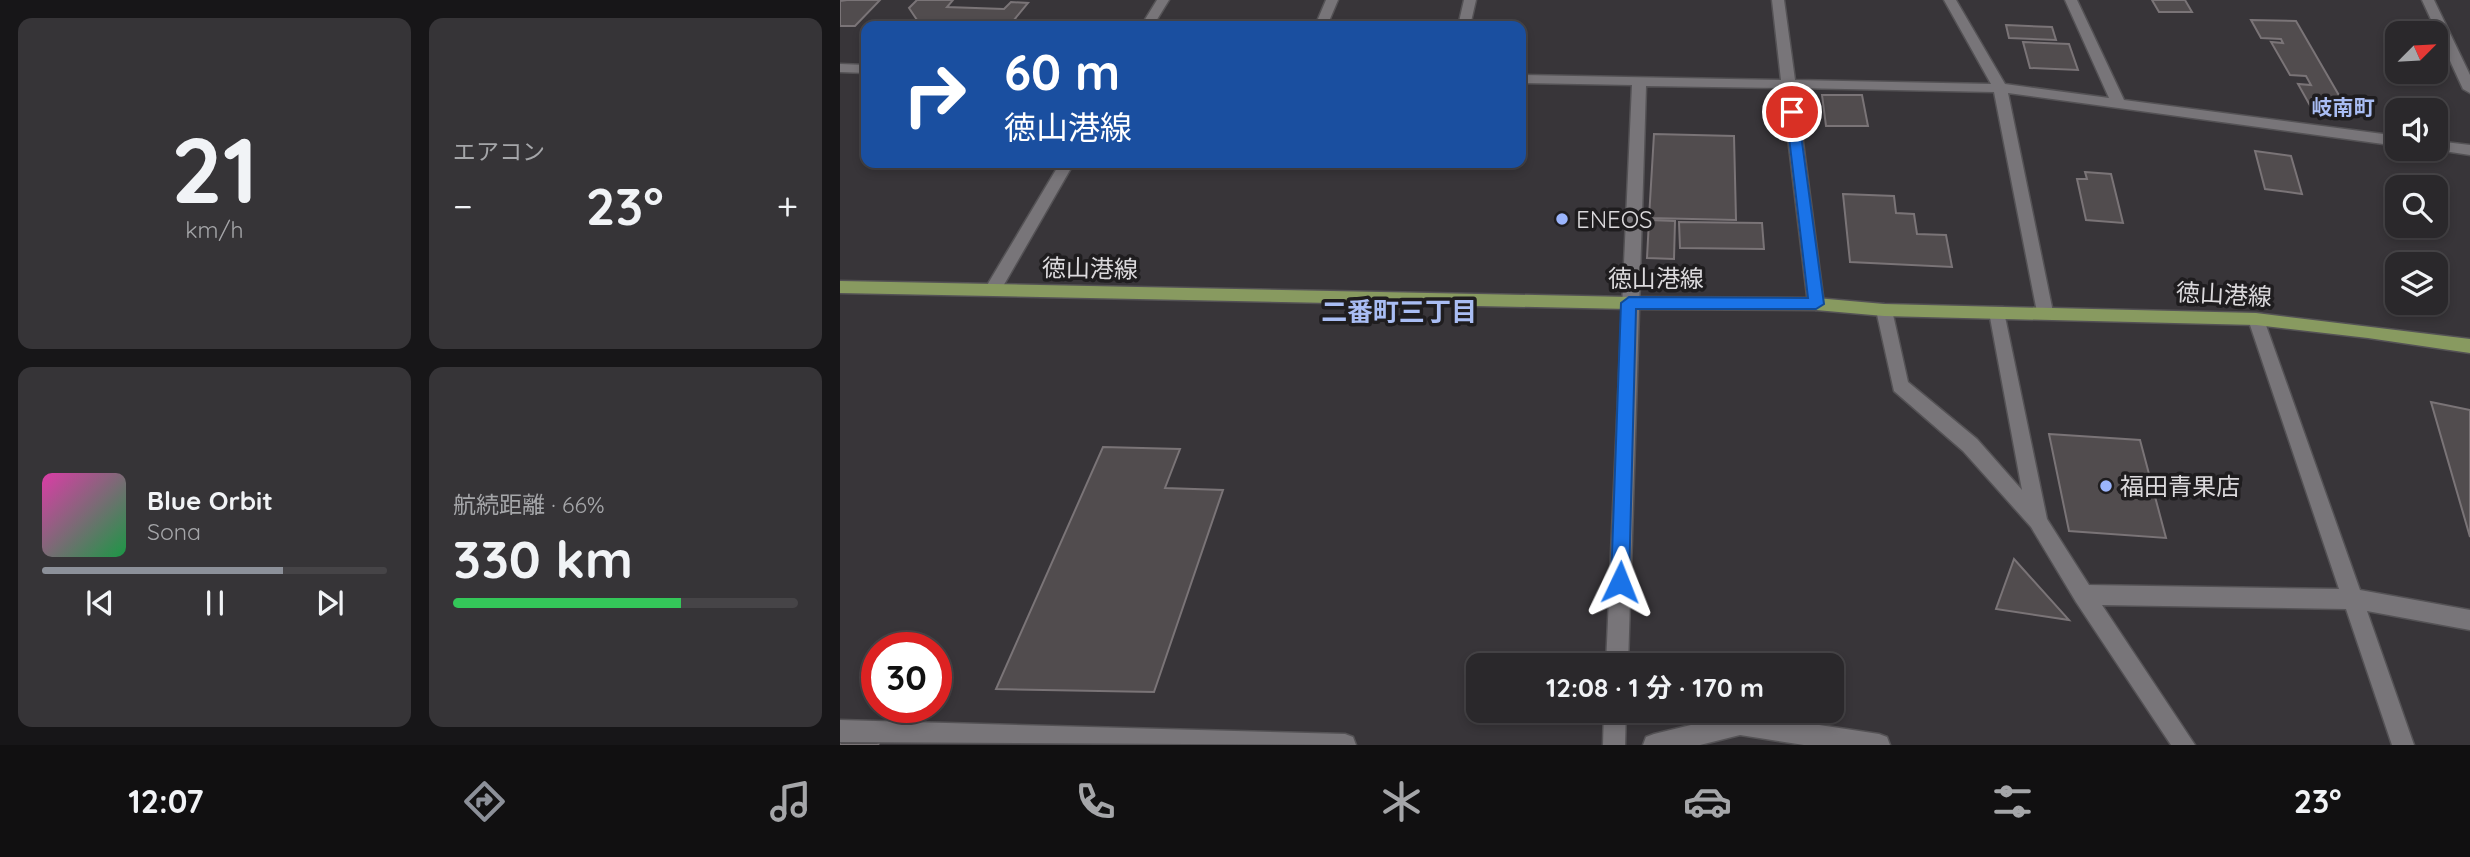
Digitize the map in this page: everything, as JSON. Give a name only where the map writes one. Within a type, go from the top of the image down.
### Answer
[{"type":"main road","name":"徳山港線","points":[[840,287],[1629,303],[1816,304],[1884,310],[2256,319],[2368,331],[2470,346]]},
{"type":"street","points":[[1150,21],[1163,0]]},
{"type":"street","points":[[1323,21],[1332,0]]},
{"type":"street","points":[[1465,21],[1470,0]]},
{"type":"street","points":[[1778,0],[1816,304]]},
{"type":"street","points":[[1950,0],[2000,89],[2045,312]]},
{"type":"street","points":[[2071,0],[2119,104]]},
{"type":"street","points":[[2428,0],[2470,89]]},
{"type":"street","points":[[840,68],[861,69]]},
{"type":"street","points":[[1526,79],[2000,89],[2385,139]]},
{"type":"street","points":[[1617,653],[1639,81]]},
{"type":"street","points":[[2448,147],[2470,150]]},
{"type":"street","points":[[992,291],[1064,168]]},
{"type":"street","points":[[1884,310],[1900,386],[1970,445],[2038,521],[2083,595],[2184,745]]},
{"type":"street","points":[[1997,312],[2038,521]]},
{"type":"street","points":[[2256,319],[2403,745]]},
{"type":"street","points":[[2083,595],[2353,598],[2470,620]]},
{"type":"street","points":[[1614,745],[1615,723]]},
{"type":"street","points":[[1654,745],[1740,724],[1879,745]]},
{"type":"street","points":[[840,731],[1087,740],[1345,745]]},
{"type":"building","points":[[880,0],[855,26],[840,26],[840,1]]},
{"type":"building","points":[[917,0],[953,0],[947,7],[1004,9],[1011,2],[1028,3],[1013,21],[916,21],[909,8]]},
{"type":"building","points":[[2152,0],[2185,0],[2192,12],[2159,12]]},
{"type":"building","points":[[2251,20],[2296,21],[2348,111],[2312,109],[2298,84],[2311,85],[2306,76],[2290,75],[2271,42],[2283,43],[2281,39],[2261,38]]},
{"type":"building","points":[[2006,25],[2052,27],[2056,40],[2009,38]]},
{"type":"building","points":[[2023,42],[2069,44],[2078,70],[2030,68]]},
{"type":"building","points":[[1822,95],[1862,95],[1868,126],[1826,126]]},
{"type":"building","points":[[1654,134],[1734,136],[1736,220],[1649,218]]},
{"type":"building","points":[[2255,151],[2291,156],[2302,194],[2265,189]]},
{"type":"building","points":[[2085,172],[2111,174],[2123,223],[2086,220],[2077,179],[2087,179]]},
{"type":"building","points":[[1843,194],[1894,196],[1896,213],[1914,214],[1917,234],[1946,235],[1952,267],[1850,262]]},
{"type":"building","points":[[1649,220],[1675,221],[1674,259],[1647,258]]},
{"type":"building","points":[[1679,222],[1762,223],[1764,249],[1680,248]]},
{"type":"building","points":[[2431,402],[2470,410],[2470,537]]},
{"type":"building","name":"福田青果店","points":[[2049,434],[2140,440],[2166,538],[2069,531]]},
{"type":"building","points":[[1103,447],[1180,449],[1165,488],[1223,490],[1154,692],[996,689]]},
{"type":"building","points":[[2014,559],[2069,620],[1996,609]]},
{"type":"building","points":[[840,740],[880,741],[878,745],[840,745]]},
{"type":"place","name":"ENEOS","points":[[1562,219]]},
{"type":"place","name":"福田青果店","points":[[2106,486]]},
{"type":"district","name":"岐南町","points":[[2343,107]]},
{"type":"district","name":"二番町三丁目","points":[[1399,311]]},
{"type":"route","points":[[1620,582],[1629,303],[1816,304],[1792,112]]}]
